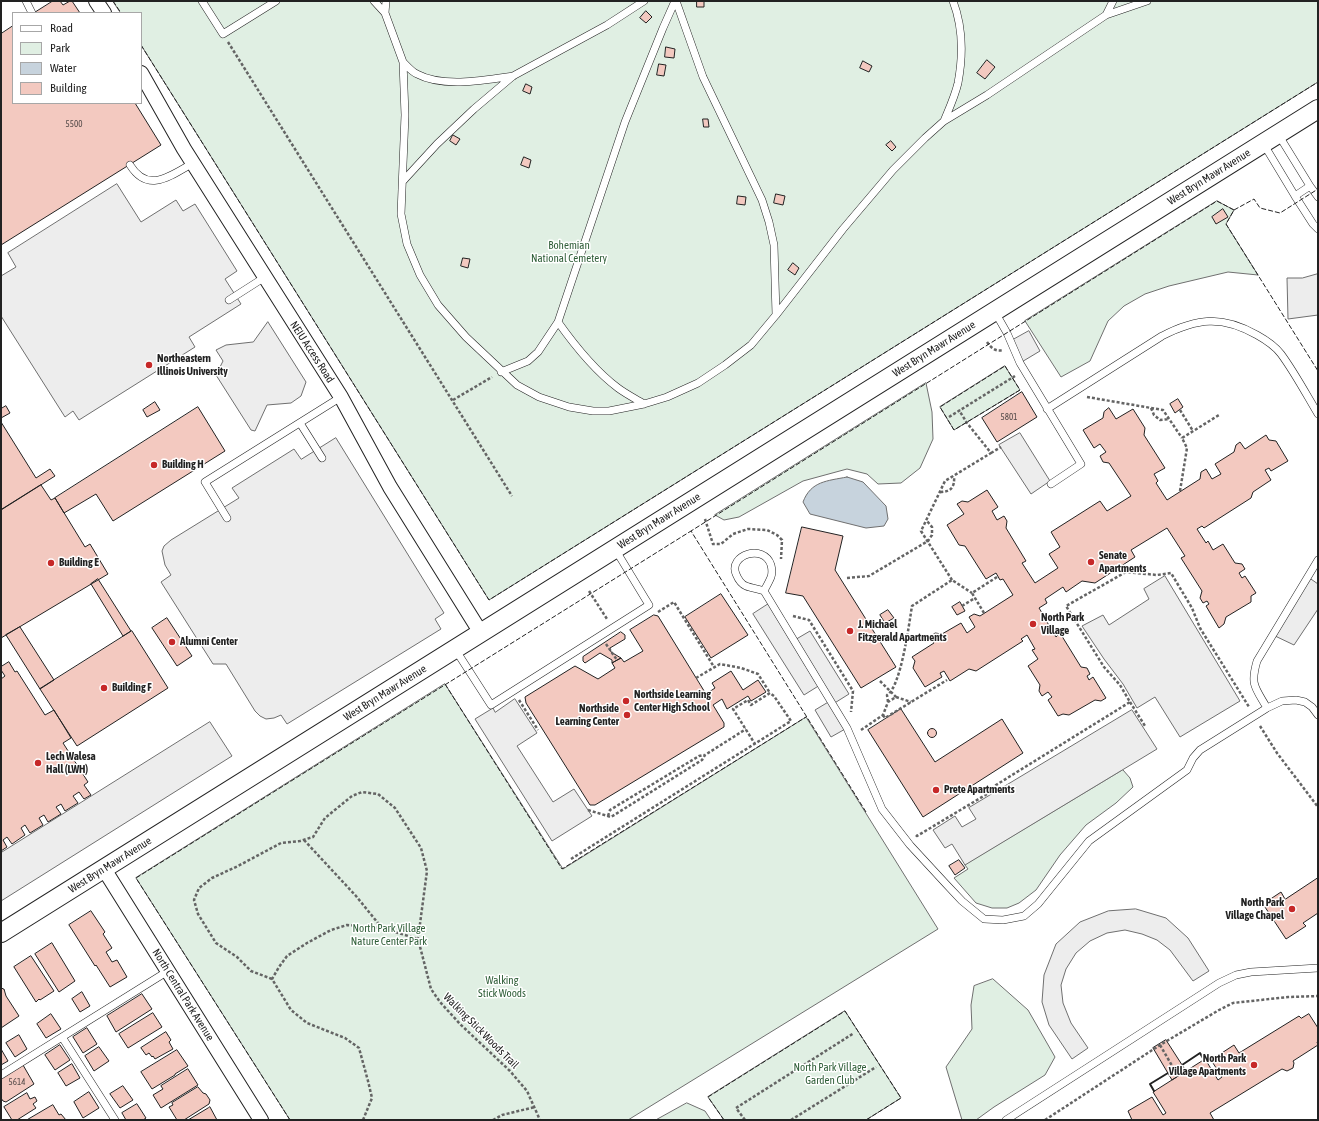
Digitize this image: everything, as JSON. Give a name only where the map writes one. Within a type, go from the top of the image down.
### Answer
[{"type":"street","points":[[96,1],[103,12]]},
{"type":"street","name":"NEIU Access Road","points":[[142,75],[193,163],[341,397],[390,487],[481,633]]},
{"type":"street","name":"West Bryn Mawr Avenue","points":[[1,933],[1318,109]]},
{"type":"street","name":"North Central Park Avenue","points":[[104,869],[262,1120]]},
{"type":"lane","points":[[26,1],[32,12]]},
{"type":"lane","points":[[202,1],[223,34],[276,1]]},
{"type":"lane","points":[[374,1],[385,14],[403,62],[405,115],[401,214],[407,244],[420,275],[438,305],[466,337],[517,386],[539,397],[569,407],[609,411],[644,404],[667,397],[698,383],[725,365],[751,344],[776,315],[843,229],[893,170],[944,121],[987,95],[1106,15],[1147,1]]},
{"type":"lane","points":[[385,14],[386,1]]},
{"type":"lane","points":[[403,181],[437,144],[474,109],[514,76],[607,25],[644,1]]},
{"type":"lane","points":[[501,372],[528,361],[538,352],[558,322],[625,122],[663,28],[676,1],[703,77],[762,200],[774,245],[776,315]]},
{"type":"lane","points":[[944,121],[958,84],[962,53],[960,24],[957,10],[953,1]]},
{"type":"lane","points":[[1106,15],[1113,1]]},
{"type":"lane","points":[[403,62],[416,74],[429,79],[481,81],[514,76]]},
{"type":"lane","points":[[1270,138],[1318,197]]},
{"type":"lane","points":[[1270,138],[1295,196],[1313,224],[1318,229]]},
{"type":"lane","points":[[130,165],[134,172],[150,182],[162,180],[193,163]]},
{"type":"lane","points":[[1295,196],[1310,186]]},
{"type":"lane","points":[[229,300],[265,278]]},
{"type":"lane","points":[[994,311],[1007,333],[1024,370],[1081,464],[1051,484]]},
{"type":"lane","points":[[1047,409],[1162,336],[1179,327],[1205,321],[1226,322],[1250,331],[1267,341],[1280,353],[1318,414]]},
{"type":"lane","points":[[558,322],[575,346],[595,367],[618,388],[644,404]]},
{"type":"lane","points":[[227,518],[205,482],[341,397]]},
{"type":"lane","points":[[300,423],[322,458]]},
{"type":"lane","points":[[455,649],[491,705],[649,605],[615,549]]},
{"type":"lane","points":[[764,591],[772,576],[768,558],[762,554],[753,553],[742,556],[736,563],[735,571],[739,580],[745,586],[764,591],[846,728],[882,810],[910,845],[946,884],[962,901],[984,919],[1003,920],[1024,916],[1038,904],[1089,841],[1187,770],[1193,758],[1200,750],[1266,708],[1282,701],[1296,700],[1305,702],[1312,707],[1318,715]]},
{"type":"lane","points":[[1266,708],[1254,686],[1253,673],[1257,661],[1318,560]]},
{"type":"lane","points":[[1006,1120],[1218,984],[1236,975],[1251,972],[1318,968]]},
{"type":"lane","points":[[1,1075],[168,971]]},
{"type":"lane","points":[[62,1037],[115,1120]]},
{"type":"path","points":[[223,34],[512,496]]},
{"type":"path","points":[[987,342],[991,347],[1000,351],[1013,347]]},
{"type":"path","points":[[949,417],[1024,370]]},
{"type":"path","points":[[453,400],[501,372]]},
{"type":"path","points":[[1070,394],[1163,410],[1187,448],[1180,491]]},
{"type":"path","points":[[1151,408],[1154,415],[1160,420],[1169,419]]},
{"type":"path","points":[[959,410],[990,453]]},
{"type":"path","points":[[1180,410],[1193,431]]},
{"type":"path","points":[[1182,438],[1219,415]]},
{"type":"path","points":[[984,612],[972,593],[952,580],[922,531],[945,482],[1001,447]]},
{"type":"path","points":[[940,492],[946,492],[952,488],[954,476]]},
{"type":"path","points":[[704,519],[714,544],[721,544],[733,534],[748,529],[767,530],[777,535],[782,540],[782,562]]},
{"type":"path","points":[[847,578],[869,576],[928,541],[932,535],[932,528],[927,520]]},
{"type":"path","points":[[1145,726],[1120,685],[1104,667],[1066,606],[1126,572],[1157,575],[1171,573],[1192,608],[1200,628],[1251,709]]},
{"type":"path","points":[[972,593],[997,577]]},
{"type":"path","points":[[861,730],[883,715],[888,702],[887,695],[891,693],[900,670],[912,606],[952,580]]},
{"type":"path","points":[[589,591],[618,637],[600,648]]},
{"type":"path","points":[[962,606],[975,598]]},
{"type":"path","points":[[656,614],[674,602],[714,667]]},
{"type":"path","points":[[789,615],[809,620],[853,691],[851,713]]},
{"type":"path","points":[[606,644],[617,660]]},
{"type":"path","points":[[571,859],[791,721],[774,696],[770,694],[758,674],[742,668],[720,664],[696,678]]},
{"type":"path","points":[[883,715],[885,718],[947,680]]},
{"type":"path","points":[[880,681],[896,697],[912,702]]},
{"type":"path","points":[[755,744],[733,709],[748,700],[751,705],[770,694]]},
{"type":"path","points":[[888,702],[896,697]]},
{"type":"path","points":[[519,699],[538,730]]},
{"type":"path","points":[[912,831],[917,836],[1130,702]]},
{"type":"path","points":[[857,724],[863,737]]},
{"type":"path","points":[[1260,726],[1277,753],[1318,807]]},
{"type":"path","points":[[608,816],[610,810],[698,756],[705,755],[746,729]]},
{"type":"path","points":[[588,810],[611,817],[702,760],[705,755]]},
{"type":"path","name":"Walking Stick Woods Trail","points":[[304,840],[313,837],[325,818],[352,796],[362,792],[378,794],[395,808],[421,848],[428,871],[418,939],[431,990],[460,1024],[510,1071],[527,1091],[540,1120]]},
{"type":"path","points":[[363,1120],[372,1098],[358,1048],[345,1038],[306,1023],[290,1010],[272,979],[251,972],[237,957],[216,943],[198,914],[194,900],[199,888],[212,878],[281,843],[304,840],[356,896],[382,928]]},
{"type":"path","points":[[272,979],[279,966],[287,956],[332,930],[347,925],[382,928],[418,939]]},
{"type":"path","points":[[1045,1120],[1200,1020],[1233,1003],[1288,996],[1318,996]]},
{"type":"path","points":[[745,1120],[736,1108],[854,1033]]},
{"type":"path","points":[[1160,1045],[1178,1076]]},
{"type":"path","points":[[792,1120],[876,1067]]},
{"type":"path","points":[[492,1120],[502,1115],[535,1107]]},
{"type":"green space","name":"Bohemian National Cemetery","points":[[113,1],[1318,1],[1318,82],[489,600],[142,47],[142,12],[120,12]]},
{"type":"green space","points":[[1217,201],[1234,210],[1226,224],[1258,275],[1228,272],[1169,286],[1145,294],[1124,306],[1108,321],[1090,361],[1061,377],[1025,321]]},
{"type":"green space","points":[[1005,366],[1020,390],[954,430],[940,407]]},
{"type":"green space","points":[[926,383],[932,412],[933,439],[920,468],[901,483],[878,484],[867,474],[847,469],[803,481],[739,517],[724,520],[715,515]]},
{"type":"green space","name":"North Park Village Nature Center Park","points":[[445,684],[563,869],[806,717],[938,929],[628,1120],[290,1120],[136,878]]},
{"type":"green space","points":[[1123,770],[1130,778],[1133,787],[1116,803],[1086,825],[1060,855],[1036,890],[1019,903],[1007,908],[992,908],[976,903],[954,878],[968,869],[965,865]]},
{"type":"green space","points":[[993,979],[1028,1010],[1055,1057],[1045,1075],[976,1120],[962,1120],[946,1067],[972,1029],[971,1005],[974,986]]},
{"type":"green space","name":"North Park Village Garden Club","points":[[845,1011],[901,1098],[866,1120],[724,1120],[708,1097]]},
{"type":"green space","points":[[687,1103],[705,1111],[711,1120],[656,1120]]},
{"type":"shaded area","points":[[117,184],[141,222],[176,200],[183,211],[195,204],[237,271],[225,279],[241,304],[189,337],[195,347],[79,420],[73,411],[65,417],[1,316],[1,276],[16,267],[8,253]]},
{"type":"shaded area","points":[[1318,274],[1318,315],[1288,319],[1287,278],[1302,278]]},
{"type":"shaded area","points":[[268,322],[306,382],[301,396],[291,403],[267,405],[255,431],[251,430],[216,375],[223,361],[216,350],[226,345],[253,342]]},
{"type":"shaded area","points":[[1029,331],[1040,351],[1020,363],[1011,341]]},
{"type":"shaded area","points":[[1020,433],[1050,481],[1031,494],[999,445]]},
{"type":"shaded area","points":[[336,438],[444,613],[435,619],[441,629],[287,724],[281,715],[266,719],[260,716],[255,711],[226,664],[213,664],[161,582],[171,575],[165,565],[162,551],[164,546],[171,540],[239,498],[232,488],[294,449],[301,459]]},
{"type":"shaded area","points":[[1165,576],[1240,701],[1180,737],[1155,697],[1137,708],[1123,684],[1082,626],[1103,615],[1109,625],[1149,599],[1144,589]]},
{"type":"shaded area","points":[[1308,577],[1318,584],[1318,609],[1294,645],[1273,635]]},
{"type":"shaded area","points":[[770,603],[793,641],[810,631],[849,694],[833,704],[847,728],[831,737],[815,710],[830,701],[820,685],[804,695],[753,614]]},
{"type":"shaded area","points":[[515,699],[537,733],[517,746],[553,802],[574,789],[592,816],[552,841],[475,719],[493,708],[495,712]]},
{"type":"shaded area","points":[[1132,710],[1157,749],[965,865],[952,844],[945,848],[933,830],[955,816],[962,827],[976,819],[969,808]]},
{"type":"shaded area","points":[[210,722],[232,756],[1,901],[1,853]]},
{"type":"shaded area","points":[[1136,909],[1166,918],[1188,938],[1209,971],[1193,981],[1170,950],[1157,940],[1142,934],[1125,930],[1107,933],[1090,941],[1076,953],[1066,969],[1061,985],[1063,1003],[1071,1023],[1088,1048],[1072,1059],[1049,1025],[1042,1002],[1044,975],[1056,944],[1080,922],[1108,911]]},
{"type":"water","points":[[847,477],[863,482],[886,506],[888,519],[884,526],[866,528],[810,514],[803,502],[810,490],[820,483]]},
{"type":"building","points":[[53,1],[60,1],[63,5],[72,1],[79,12],[36,12]]},
{"type":"building","points":[[697,1],[704,1],[704,7],[697,7]]},
{"type":"building","points":[[646,11],[652,17],[646,23],[640,18]]},
{"type":"building","points":[[12,27],[12,104],[136,104],[161,145],[1,245],[1,34]]},
{"type":"building","points":[[666,47],[675,49],[674,58],[665,57]]},
{"type":"building","points":[[987,60],[995,67],[985,79],[977,73]]},
{"type":"building","points":[[863,61],[872,66],[869,72],[860,68]]},
{"type":"building","points":[[659,64],[666,65],[664,76],[657,75]]},
{"type":"building","points":[[526,84],[532,87],[530,94],[523,91]]},
{"type":"building","points":[[703,119],[708,119],[709,127],[704,127]]},
{"type":"building","points":[[453,135],[460,139],[456,145],[450,141]]},
{"type":"building","points":[[891,141],[896,147],[892,151],[886,145]]},
{"type":"building","points":[[524,157],[531,160],[529,168],[521,165]]},
{"type":"building","points":[[776,194],[785,196],[783,205],[774,203]]},
{"type":"building","points":[[738,196],[746,197],[745,205],[737,204]]},
{"type":"building","points":[[1223,209],[1228,217],[1216,224],[1212,217]]},
{"type":"building","points":[[463,258],[470,259],[468,268],[461,266]]},
{"type":"building","points":[[793,263],[799,268],[795,275],[788,270]]},
{"type":"building","points":[[1022,392],[1037,417],[997,442],[982,418]]},
{"type":"building","points":[[1178,399],[1183,407],[1175,413],[1170,404]]},
{"type":"building","points":[[155,402],[160,410],[147,417],[143,410]]},
{"type":"building","points":[[6,406],[10,413],[1,418],[1,409]]},
{"type":"building","name":"Building H","points":[[198,407],[225,451],[113,521],[96,494],[64,513],[55,498]]},
{"type":"building","name":"Senate Apartments","points":[[1109,408],[1116,419],[1133,409],[1145,428],[1144,435],[1165,468],[1154,474],[1158,481],[1156,483],[1167,500],[1200,479],[1201,472],[1206,469],[1212,479],[1221,474],[1215,464],[1234,452],[1236,445],[1240,442],[1245,449],[1266,435],[1269,440],[1276,441],[1288,461],[1271,471],[1269,468],[1265,470],[1271,480],[1253,492],[1251,498],[1204,528],[1202,526],[1197,529],[1206,543],[1208,541],[1213,550],[1223,544],[1235,563],[1242,564],[1245,569],[1239,573],[1242,578],[1245,576],[1256,593],[1251,596],[1251,602],[1226,617],[1224,624],[1219,628],[1206,606],[1209,604],[1207,601],[1203,603],[1200,598],[1202,591],[1181,558],[1185,556],[1167,528],[1131,550],[1135,557],[1095,583],[1082,581],[1066,592],[1063,587],[1045,599],[1047,603],[1039,608],[1044,616],[1047,613],[1052,619],[1047,622],[1056,637],[1060,633],[1081,667],[1087,668],[1090,674],[1087,676],[1089,680],[1093,677],[1106,698],[1101,701],[1095,700],[1069,715],[1063,714],[1058,716],[1048,700],[1052,697],[1048,692],[1042,696],[1039,691],[1040,685],[1028,666],[1038,659],[1032,650],[1035,649],[1027,635],[1021,639],[1023,641],[976,671],[969,669],[950,681],[944,671],[940,673],[942,677],[925,687],[913,668],[915,661],[912,657],[934,643],[930,637],[935,633],[942,634],[961,623],[967,633],[975,627],[969,617],[974,614],[980,616],[1013,595],[1003,579],[1000,580],[996,573],[986,579],[965,546],[959,545],[947,525],[964,514],[957,504],[962,501],[968,502],[987,490],[998,507],[992,511],[997,520],[1004,516],[1007,521],[1006,528],[1026,561],[1022,563],[1035,583],[1058,568],[1049,554],[1060,547],[1051,532],[1100,501],[1107,511],[1131,496],[1109,463],[1103,462],[1100,456],[1106,452],[1100,444],[1094,448],[1083,430],[1103,418],[1104,412]]},
{"type":"building","points":[[1,422],[36,478],[50,469],[55,476],[1,510]]},
{"type":"building","name":"Building E","points":[[41,485],[51,500],[55,498],[85,547],[90,544],[108,574],[1,638],[1,510]]},
{"type":"building","name":"J. Michael Fitzgerald Apartments","points":[[802,527],[843,536],[835,570],[896,667],[861,688],[803,596],[786,593]]},
{"type":"building","points":[[98,579],[131,631],[123,636],[91,584]]},
{"type":"building","points":[[721,594],[748,635],[711,658],[685,617]]},
{"type":"building","points":[[960,602],[965,611],[957,615],[952,607]]},
{"type":"building","points":[[888,610],[894,618],[885,623],[880,615]]},
{"type":"building","name":"Northside Learning Center","points":[[654,615],[658,616],[706,694],[715,688],[712,683],[731,671],[743,690],[758,680],[766,692],[751,701],[748,696],[727,709],[722,699],[713,705],[724,723],[724,727],[595,805],[590,805],[526,703],[525,697],[575,666],[598,679],[615,668],[612,663],[621,658],[624,662],[643,651],[630,630]]},
{"type":"building","name":"Alumni Center","points":[[167,618],[192,656],[177,666],[152,628]]},
{"type":"building","points":[[20,627],[54,680],[40,689],[6,635]]},
{"type":"building","name":"Building F","points":[[132,631],[168,688],[77,746],[40,689]]},
{"type":"building","points":[[621,632],[625,635],[625,639],[610,648],[611,652],[621,658],[612,663],[612,660],[600,653],[585,663],[583,661],[583,657]]},
{"type":"building","name":"Lech Walesa Hall (LWH)","points":[[9,662],[15,672],[17,671],[45,715],[54,710],[71,738],[63,743],[88,782],[84,785],[91,795],[84,799],[79,792],[73,796],[78,803],[65,811],[61,804],[56,807],[61,814],[48,822],[44,815],[39,818],[43,825],[30,833],[25,825],[21,828],[25,835],[12,844],[7,837],[3,840],[7,847],[1,851],[1,679],[5,676],[1,670],[1,667]]},
{"type":"building","name":"Prete Apartments","points":[[901,709],[935,762],[1002,719],[1023,753],[923,817],[868,730]]},
{"type":"building","points":[[930,729],[934,729],[936,733],[934,737],[930,737],[928,735],[928,731]]},
{"type":"building","points":[[959,860],[965,868],[955,875],[949,866]]},
{"type":"building","name":"North Park Village Chapel","points":[[1318,878],[1318,913],[1303,923],[1306,926],[1286,939],[1263,904],[1281,892],[1285,899]]},
{"type":"building","points":[[91,911],[105,932],[103,934],[112,948],[106,952],[112,962],[117,960],[127,977],[110,987],[69,925]]},
{"type":"building","points":[[52,943],[75,981],[59,992],[35,954]]},
{"type":"building","points":[[31,956],[54,991],[36,1002],[14,967]]},
{"type":"building","points":[[1,987],[4,989],[6,996],[19,1016],[1,1028]]},
{"type":"building","points":[[82,992],[90,1006],[80,1012],[72,999]]},
{"type":"building","points":[[142,994],[152,1009],[116,1032],[107,1016]]},
{"type":"building","points":[[153,1013],[162,1027],[128,1048],[119,1034]]},
{"type":"building","points":[[51,1014],[61,1029],[46,1038],[37,1024]]},
{"type":"building","name":"North Park Village Apartments","points":[[1309,1014],[1318,1028],[1318,1045],[1293,1061],[1293,1068],[1287,1071],[1282,1069],[1210,1113],[1214,1120],[1132,1120],[1128,1111],[1152,1097],[1163,1115],[1166,1113],[1153,1092],[1205,1059],[1218,1080],[1222,1077],[1211,1060],[1234,1045],[1239,1053],[1299,1016],[1301,1018]]},
{"type":"building","points":[[87,1028],[97,1044],[83,1053],[73,1037]]},
{"type":"building","points":[[166,1032],[171,1040],[169,1042],[173,1049],[155,1059],[149,1053],[146,1055],[141,1048]]},
{"type":"building","points":[[19,1035],[27,1049],[15,1057],[6,1043]]},
{"type":"building","points":[[1166,1040],[1186,1071],[1172,1080],[1153,1048]]},
{"type":"building","points":[[60,1045],[70,1060],[55,1070],[45,1055]]},
{"type":"building","points":[[99,1047],[109,1061],[94,1071],[85,1056]]},
{"type":"building","points":[[1,1049],[8,1061],[1,1065]]},
{"type":"building","points":[[177,1050],[188,1066],[152,1089],[141,1072]]},
{"type":"building","points":[[72,1064],[80,1078],[66,1086],[58,1073]]},
{"type":"building","points":[[23,1065],[34,1084],[6,1102],[3,1101],[1,1098],[1,1079]]},
{"type":"building","points":[[188,1069],[198,1085],[161,1108],[153,1095],[163,1089],[161,1086]]},
{"type":"building","points":[[123,1086],[133,1100],[120,1108],[110,1094]]},
{"type":"building","points":[[198,1087],[210,1100],[209,1104],[184,1120],[177,1120],[169,1107],[173,1105],[172,1103]]},
{"type":"building","points":[[89,1092],[99,1108],[83,1118],[74,1102]]},
{"type":"building","points":[[27,1093],[30,1099],[35,1097],[37,1101],[33,1104],[36,1108],[17,1120],[12,1120],[4,1107]]},
{"type":"building","points":[[137,1104],[146,1118],[143,1120],[126,1120],[122,1113]]},
{"type":"building","points":[[53,1105],[59,1115],[61,1114],[66,1120],[27,1120]]},
{"type":"building","points":[[210,1107],[217,1120],[188,1120],[208,1108]]},
{"type":"fence","points":[[113,1],[120,12]]},
{"type":"fence","points":[[142,47],[489,600],[1318,82]]},
{"type":"fence","points":[[1234,210],[1254,199],[1260,208],[1280,213],[1318,189]]},
{"type":"fence","points":[[866,812],[691,531],[1217,201],[1234,210],[1226,224],[1318,371]]},
{"type":"fence","points":[[1005,366],[1020,390],[954,430],[940,407],[1005,366]]},
{"type":"fence","points":[[290,1120],[136,878],[691,531]]},
{"type":"fence","points":[[445,684],[562,869],[806,717]]},
{"type":"fence","points":[[724,1120],[708,1097],[845,1011],[901,1098],[866,1120]]},
{"type":"wall","points":[[1182,1065],[1200,1053],[1204,1060]]},
{"type":"wall","points":[[1154,1091],[1150,1084],[1168,1073]]},
{"type":"place","name":"Northeastern Illinois University","points":[[149,365]]},
{"type":"place","name":"Building H","points":[[154,465]]},
{"type":"place","name":"Senate Apartments","points":[[1091,562]]},
{"type":"place","name":"Building E","points":[[51,563]]},
{"type":"place","name":"North Park Village","points":[[1033,624]]},
{"type":"place","name":"J. Michael Fitzgerald Apartments","points":[[850,631]]},
{"type":"place","name":"Alumni Center","points":[[172,642]]},
{"type":"place","name":"Building F","points":[[104,688]]},
{"type":"place","name":"Northside Learning Center High School","points":[[626,701]]},
{"type":"place","name":"Northside Learning Center","points":[[627,715]]},
{"type":"place","name":"Lech Walesa Hall (LWH)","points":[[38,763]]},
{"type":"place","name":"Prete Apartments","points":[[936,790]]},
{"type":"place","name":"North Park Village Chapel","points":[[1292,909]]},
{"type":"place","name":"North Park Village Apartments","points":[[1254,1065]]},
{"type":"park label","name":"Walking Stick Woods","points":[[502,987]]}]
